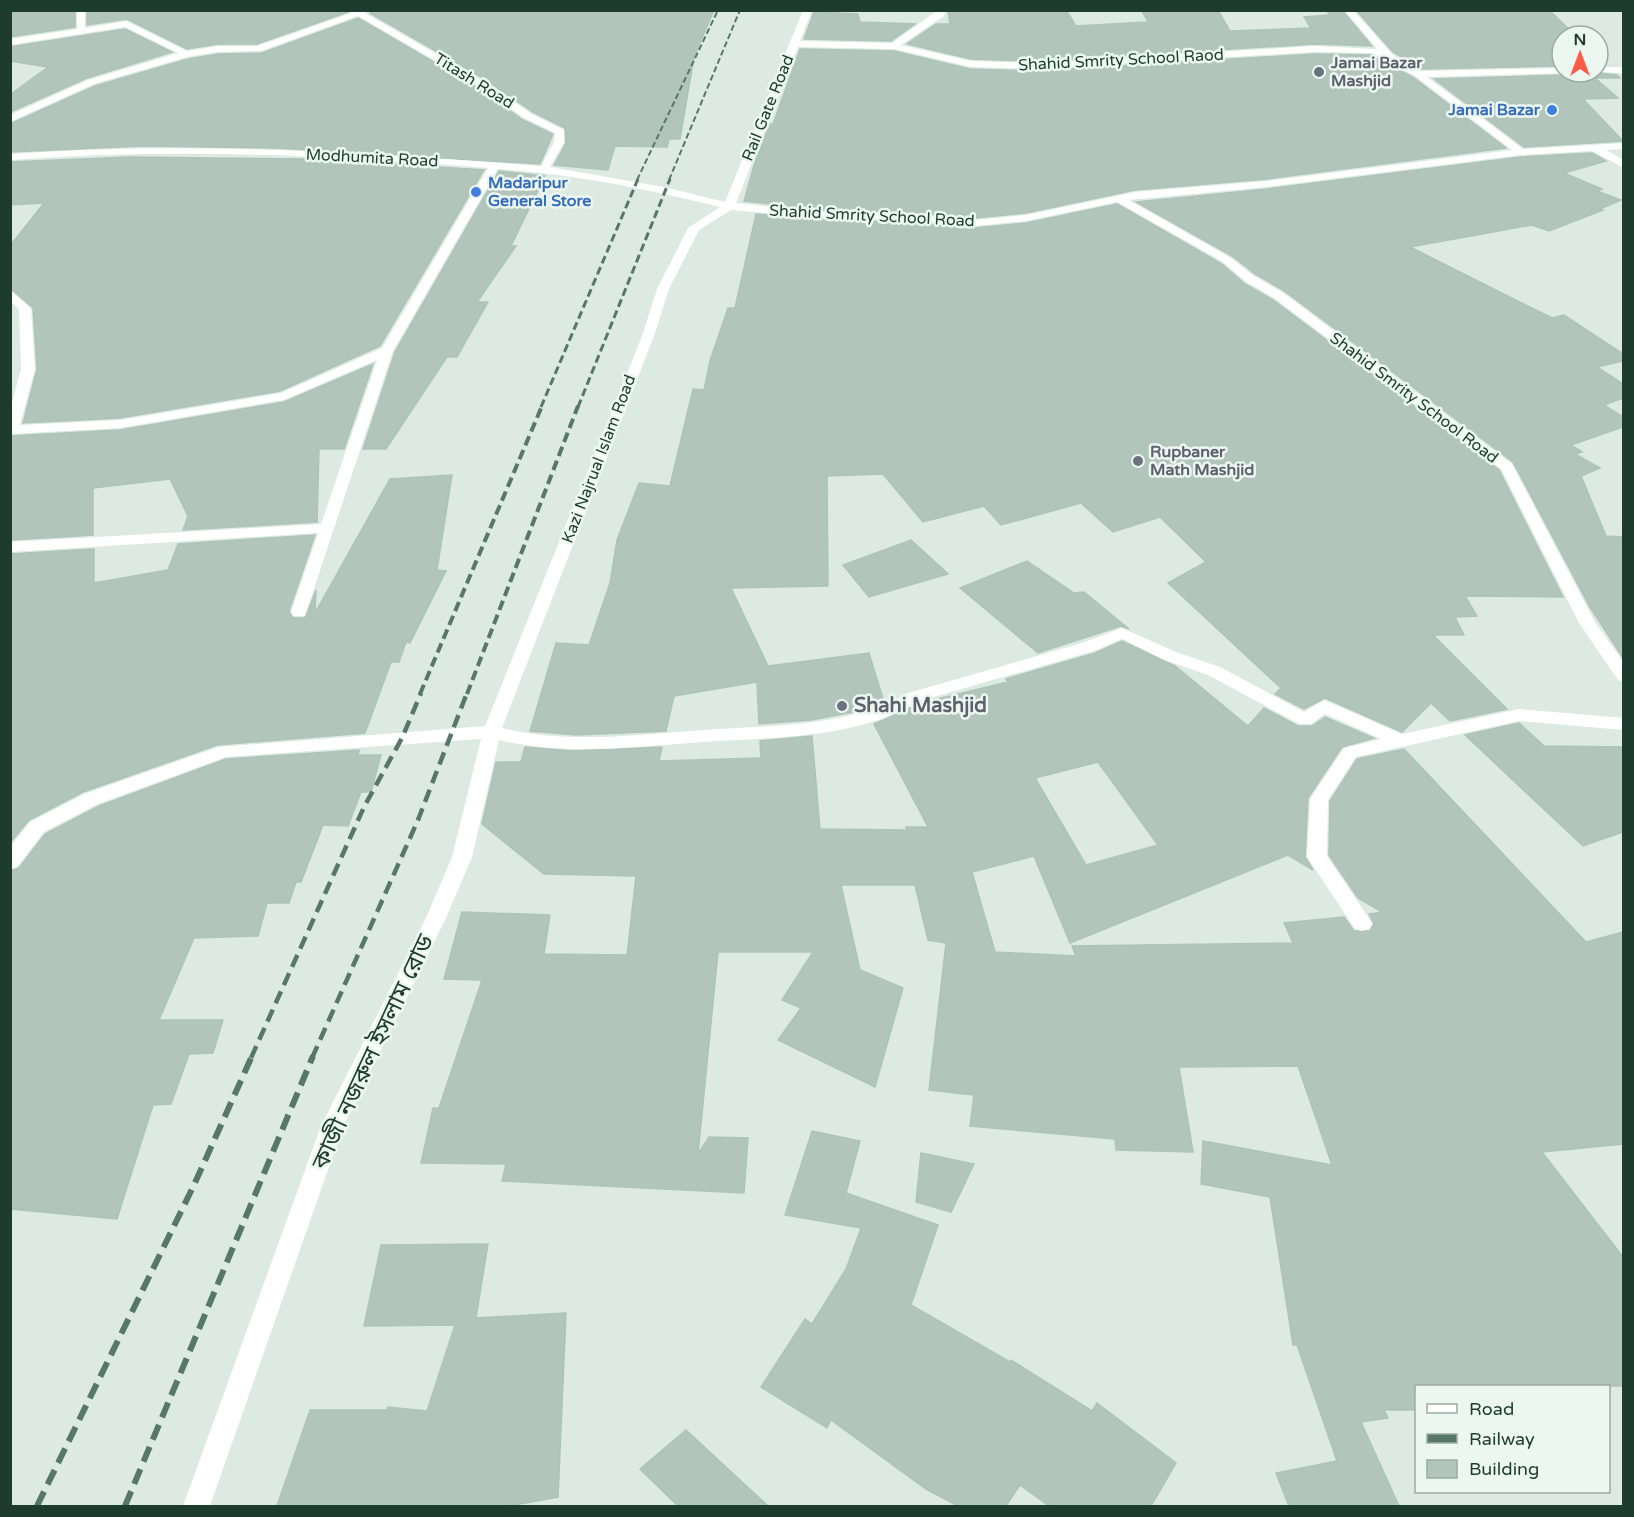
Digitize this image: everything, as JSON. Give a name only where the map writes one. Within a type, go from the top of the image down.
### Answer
[{"type":"street","points":[[81,10],[81,31]]},
{"type":"street","points":[[10,119],[91,82],[186,54],[218,49],[258,49],[354,12],[367,10]]},
{"type":"street","name":"Rail Gate Road","points":[[729,206],[808,10]]},
{"type":"street","points":[[894,46],[941,14],[942,10]]},
{"type":"street","points":[[1348,10],[1389,56],[1418,74],[1521,152]]},
{"type":"street","name":"Titash Road","points":[[354,12],[409,41],[477,81],[528,116],[560,132],[559,142],[544,169]]},
{"type":"street","points":[[10,42],[126,24],[186,54]]},
{"type":"street","name":"Shahid Smrity School Raod","points":[[793,44],[894,46],[971,64],[1036,66],[1314,49],[1373,50],[1389,56]]},
{"type":"street","points":[[1418,74],[1550,71]]},
{"type":"street","name":"Shahid Smrity School Road","points":[[729,206],[822,215],[914,217],[965,224],[1026,218],[1135,195],[1267,184],[1521,152],[1623,146]]},
{"type":"street","points":[[1593,147],[1623,165]]},
{"type":"street","name":"Modhumita Road","points":[[10,157],[105,150],[378,156],[544,169],[664,190],[729,206]]},
{"type":"street","points":[[299,612],[387,351],[494,166]]},
{"type":"street","name":"Shahid Smrity School Road","points":[[1120,199],[1227,260],[1507,467],[1587,623],[1623,676]]},
{"type":"street","name":"Kazi Najrual Islam Road","points":[[492,732],[644,347],[663,289],[694,228],[729,206]]},
{"type":"street","points":[[10,294],[25,308],[28,369],[11,430],[120,424],[284,396],[387,351]]},
{"type":"street","points":[[10,547],[326,528]]},
{"type":"street","points":[[10,862],[37,827],[91,799],[224,751],[492,732],[528,741],[620,742],[814,728],[892,710],[914,697],[1088,647],[1122,633],[1170,656],[1214,671],[1305,720],[1324,706],[1401,741]]},
{"type":"street","points":[[1362,923],[1317,857],[1319,799],[1350,752],[1519,715],[1623,724]]},
{"type":"street","name":"কাজী নজরুল ইসলাম রোড","points":[[196,1506],[332,1126],[436,918],[462,857],[492,732]]},
{"type":"building","points":[[10,10],[75,10],[75,27],[10,37]]},
{"type":"building","points":[[87,10],[347,10],[348,12],[257,44],[218,44],[187,49],[127,19],[87,25]]},
{"type":"building","points":[[373,10],[714,10],[694,57],[680,139],[669,139],[667,147],[615,146],[608,170],[554,165],[566,143],[565,128],[533,112],[481,77],[370,13]]},
{"type":"building","points":[[948,10],[1066,10],[1076,26],[1148,22],[1142,11],[1218,10],[1230,31],[1311,28],[1304,17],[1330,15],[1326,10],[1342,10],[1372,46],[1314,44],[1036,61],[971,59],[907,44],[936,24],[950,24]]},
{"type":"building","points":[[1356,10],[1549,10],[1564,24],[1550,24],[1550,66],[1421,69],[1393,52]]},
{"type":"building","points":[[814,12],[858,14],[860,22],[915,24],[891,41],[804,39]]},
{"type":"building","points":[[358,18],[473,85],[523,120],[553,134],[540,164],[276,148],[143,146],[10,152],[10,124],[95,86],[188,59],[218,54],[262,53]]},
{"type":"building","points":[[125,29],[172,52],[87,78],[10,112],[10,95],[48,67],[10,61],[10,47]]},
{"type":"building","points":[[800,49],[894,51],[970,69],[1036,71],[1314,54],[1371,55],[1414,78],[1506,148],[1267,179],[1135,190],[1026,213],[965,219],[914,212],[821,210],[744,201],[755,162],[770,124],[773,124]]},
{"type":"building","name":"Jamai Bazar","points":[[1610,74],[1617,75],[1620,78],[1610,78]]},
{"type":"building","name":"Jamai Bazar","points":[[1550,75],[1550,84],[1602,84],[1618,98],[1583,99],[1623,141],[1524,147],[1434,79]]},
{"type":"building","points":[[1592,153],[1606,161],[1564,173],[1602,189],[1597,191],[1621,200],[1600,209],[1603,210],[1549,231],[1532,225],[1410,247],[1552,318],[1564,315],[1623,354],[1623,361],[1597,367],[1623,384],[1623,398],[1604,405],[1623,417],[1623,427],[1571,445],[1582,452],[1575,454],[1600,468],[1581,476],[1606,536],[1623,537],[1623,658],[1590,607],[1513,462],[1283,290],[1255,274],[1232,256],[1136,202],[1267,189],[1521,157]]},
{"type":"building","points":[[130,157],[309,159],[484,170],[380,346],[280,391],[120,418],[23,423],[37,369],[33,308],[10,288],[10,246],[44,203],[10,205],[10,162]]},
{"type":"building","points":[[499,171],[545,176],[511,246],[516,246],[477,302],[488,302],[457,357],[447,357],[386,449],[363,449],[395,352]]},
{"type":"building","points":[[1117,204],[1222,264],[1245,284],[1273,300],[1499,470],[1563,597],[1465,596],[1477,616],[1455,617],[1464,635],[1433,635],[1507,709],[1450,721],[1431,703],[1402,732],[1325,698],[1304,709],[1275,694],[1281,688],[1168,583],[1206,562],[1160,517],[1113,532],[1081,503],[1001,525],[984,506],[923,522],[883,474],[827,476],[828,586],[731,588],[768,666],[869,653],[884,702],[859,711],[811,720],[759,724],[757,682],[674,696],[666,731],[576,735],[530,731],[556,643],[589,645],[610,583],[617,540],[639,483],[670,486],[693,389],[704,390],[710,361],[728,308],[735,308],[756,214],[821,220],[914,222],[965,229],[1026,223]]},
{"type":"building","points":[[373,364],[344,449],[319,449],[317,522],[183,530],[188,516],[170,479],[93,488],[93,535],[10,540],[10,436],[120,430],[284,402]]},
{"type":"building","points":[[452,475],[437,570],[446,571],[410,643],[406,642],[399,662],[391,662],[365,733],[217,745],[83,792],[29,820],[10,843],[10,554],[94,549],[94,583],[168,570],[178,544],[315,535],[289,611],[293,618],[305,618],[316,590],[315,613],[390,479]]},
{"type":"building","points":[[911,540],[948,574],[869,597],[843,565]]},
{"type":"building","points":[[1027,561],[1074,593],[1084,592],[1129,629],[1121,626],[1038,653],[960,588]]},
{"type":"building","points":[[1122,641],[1175,666],[1248,726],[1264,708],[1298,726],[1312,726],[1325,717],[1374,738],[1342,747],[1308,798],[1305,857],[1313,870],[1288,855],[1070,943],[1034,856],[972,872],[995,952],[1076,956],[1072,946],[1293,943],[1284,923],[1344,917],[1354,931],[1370,931],[1374,924],[1369,914],[1382,912],[1358,898],[1329,855],[1330,801],[1357,759],[1404,749],[1586,942],[1623,932],[1623,1144],[1542,1152],[1623,1257],[1623,1386],[1415,1385],[1415,1410],[1384,1410],[1388,1418],[1361,1422],[1399,1506],[1289,1506],[1276,1473],[1337,1461],[1297,1345],[1293,1345],[1270,1197],[1201,1184],[1203,1141],[1332,1165],[1298,1066],[1179,1067],[1193,1152],[1116,1150],[1115,1139],[970,1126],[974,1095],[929,1090],[946,943],[928,940],[915,885],[841,885],[860,970],[903,988],[875,1087],[778,1040],[801,1008],[782,1000],[813,952],[718,952],[698,1154],[709,1137],[748,1138],[744,1193],[502,1181],[506,1164],[421,1163],[433,1108],[439,1108],[482,980],[444,979],[462,912],[550,915],[544,954],[627,955],[636,876],[544,874],[482,824],[496,762],[521,762],[525,747],[574,751],[662,747],[659,761],[761,758],[760,741],[812,736],[820,829],[906,830],[906,827],[928,827],[874,724],[921,703],[1008,682],[1006,679],[1095,653]],"holes":[[[1098,762],[1158,845],[1086,865],[1035,778]]]},
{"type":"building","points":[[1519,723],[1544,746],[1623,747],[1623,832],[1583,846],[1465,735]]},
{"type":"building","points":[[359,750],[358,755],[381,755],[371,792],[361,792],[348,826],[323,825],[301,882],[296,882],[289,903],[267,903],[258,936],[194,938],[159,1020],[223,1020],[213,1053],[189,1054],[171,1104],[153,1105],[117,1219],[10,1209],[10,871],[19,868],[45,834],[99,806],[226,759]]},
{"type":"building","points":[[812,1131],[860,1141],[846,1193],[938,1225],[911,1305],[1010,1362],[1011,1360],[1092,1411],[1097,1403],[1176,1463],[1151,1506],[1049,1506],[1020,1485],[1006,1506],[958,1506],[926,1489],[831,1420],[827,1428],[761,1387],[805,1319],[812,1324],[846,1269],[861,1228],[785,1215]]},
{"type":"building","points":[[921,1153],[974,1164],[951,1212],[916,1202]]},
{"type":"building","points":[[488,1244],[476,1318],[566,1313],[558,1497],[509,1506],[277,1506],[310,1410],[387,1410],[388,1407],[427,1411],[455,1325],[364,1326],[381,1245]]},
{"type":"building","points":[[686,1430],[768,1506],[678,1506],[640,1469]]},
{"type":"railway","points":[[637,180],[718,10]]},
{"type":"railway","points":[[669,180],[740,10]]},
{"type":"railway","points":[[541,407],[638,179]]},
{"type":"railway","points":[[578,407],[670,179]]},
{"type":"railway","points":[[420,694],[542,406]]},
{"type":"railway","points":[[467,694],[578,406]]},
{"type":"railway","points":[[251,1058],[364,807],[402,738],[421,693]]},
{"type":"railway","points":[[312,1058],[418,820],[467,693]]},
{"type":"railway","points":[[37,1506],[194,1185],[252,1056]]},
{"type":"railway","points":[[125,1506],[313,1056]]},
{"type":"place","name":"Jamai Bazar Mashjid","points":[[1319,72]]},
{"type":"place","name":"Jamai Bazar","points":[[1552,110]]},
{"type":"place","name":"Madaripur General Store","points":[[476,192]]},
{"type":"place","name":"Rupbaner Math Mashjid","points":[[1138,461]]},
{"type":"place","name":"Shahi Mashjid","points":[[842,706]]}]
